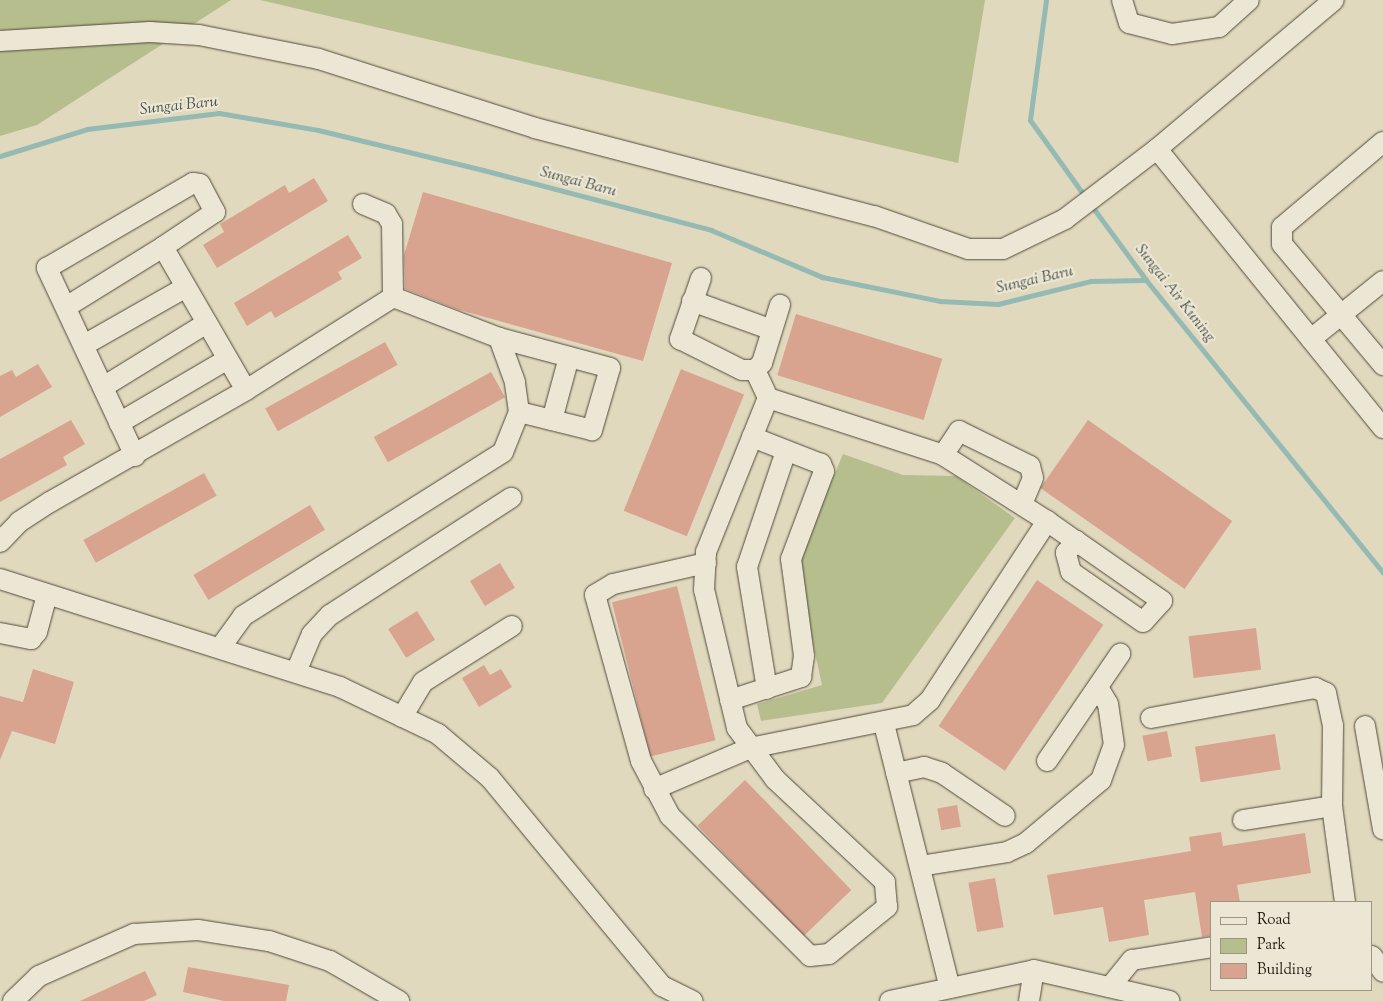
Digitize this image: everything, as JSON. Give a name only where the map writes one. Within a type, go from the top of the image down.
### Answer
[{"type":"lane","points":[[1122,0],[1130,23],[1172,34],[1219,27],[1249,0]]},
{"type":"lane","points":[[0,42],[150,32],[199,35],[319,59],[535,128],[874,216],[968,249],[1003,249],[1065,219],[1157,149],[1334,0]]},
{"type":"lane","points":[[1383,142],[1282,227],[1282,244],[1383,365]]},
{"type":"lane","points":[[1157,149],[1383,428]]},
{"type":"lane","points":[[66,307],[163,247],[215,212],[200,184],[193,183],[46,268],[135,456]]},
{"type":"lane","points":[[364,204],[386,214],[392,224],[393,297]]},
{"type":"lane","points":[[163,247],[246,390]]},
{"type":"lane","points":[[701,278],[679,334],[684,344],[742,370],[755,370],[762,363],[780,305]]},
{"type":"lane","points":[[1311,339],[1383,281]]},
{"type":"lane","points":[[84,345],[186,287]]},
{"type":"lane","points":[[393,297],[499,338],[610,368],[592,430],[519,412]]},
{"type":"lane","points":[[0,542],[19,522],[50,502],[135,456],[246,390],[393,297]]},
{"type":"lane","points":[[692,301],[772,330]]},
{"type":"lane","points":[[103,387],[207,323]]},
{"type":"lane","points":[[220,648],[243,616],[503,452],[519,412],[515,382],[499,338]]},
{"type":"lane","points":[[552,420],[570,357]]},
{"type":"lane","points":[[119,423],[228,359]]},
{"type":"lane","points":[[755,370],[768,398],[943,455],[1022,504],[1076,540],[1162,601],[1143,622],[1071,572],[1066,553],[1076,540]]},
{"type":"lane","points":[[706,563],[613,584],[595,596],[641,761],[654,789],[670,816],[810,956],[829,954],[887,907],[884,882],[776,779],[750,748],[737,728],[704,590],[706,563],[768,398]]},
{"type":"lane","points":[[943,455],[952,435],[959,431],[1030,466],[1033,478],[1022,504]]},
{"type":"lane","points":[[730,700],[767,690],[801,677],[805,667],[790,559],[823,485],[824,471],[821,464],[752,437]]},
{"type":"lane","points":[[767,690],[747,566],[786,451]]},
{"type":"lane","points":[[296,672],[312,634],[330,615],[510,498]]},
{"type":"lane","points":[[654,789],[750,748],[884,724],[913,715],[930,700],[1048,521]]},
{"type":"lane","points":[[0,579],[296,672],[438,734],[490,778],[662,986],[693,1001]]},
{"type":"lane","points":[[0,633],[31,639],[37,632],[47,594]]},
{"type":"lane","points":[[402,717],[423,682],[512,626]]},
{"type":"lane","points":[[1047,761],[1099,689],[1120,654]]},
{"type":"lane","points":[[1151,718],[1315,688],[1326,693],[1332,711],[1332,806],[1344,901]]},
{"type":"lane","points":[[920,866],[1007,852],[1026,843],[1101,780],[1114,745],[1108,704],[1099,689]]},
{"type":"lane","points":[[884,724],[950,988]]},
{"type":"lane","points":[[1365,726],[1383,829]]},
{"type":"lane","points":[[896,772],[924,768],[942,772],[1005,816]]},
{"type":"lane","points":[[1243,820],[1332,806]]},
{"type":"lane","points":[[13,1001],[39,976],[134,934],[198,930],[269,941],[330,960],[399,1001]]},
{"type":"lane","points":[[1110,987],[1132,960],[1210,947]]},
{"type":"lane","points":[[1029,1001],[1034,970]]},
{"type":"lane","points":[[890,1001],[1034,970],[1169,1001]]},
{"type":"green space","points":[[0,0],[231,0],[37,125],[0,136]]},
{"type":"green space","points":[[260,0],[985,0],[958,163]]},
{"type":"green space","points":[[843,454],[903,475],[956,476],[1015,518],[882,703],[761,721],[757,704],[822,685],[796,566]]},
{"type":"building","points":[[314,178],[328,201],[217,268],[203,245],[224,232],[220,224],[285,185],[289,193]]},
{"type":"building","points":[[423,192],[672,263],[643,361],[456,309],[405,289],[404,255]]},
{"type":"building","points":[[348,235],[362,258],[338,272],[342,279],[275,318],[271,311],[247,326],[234,303]]},
{"type":"building","points":[[796,314],[942,359],[924,420],[777,375]]},
{"type":"building","points":[[385,342],[398,365],[278,431],[265,408]]},
{"type":"building","points":[[38,364],[52,387],[0,417],[0,376],[12,370],[16,377]]},
{"type":"building","points":[[681,369],[744,394],[687,536],[624,511]]},
{"type":"building","points":[[491,372],[505,397],[388,462],[374,437]]},
{"type":"building","points":[[71,420],[85,444],[63,457],[67,465],[0,502],[0,459]]},
{"type":"building","points":[[1088,420],[1232,521],[1185,589],[1040,488]]},
{"type":"building","points":[[204,473],[217,496],[96,563],[83,540]]},
{"type":"building","points":[[310,505],[325,530],[208,600],[193,575]]},
{"type":"building","points":[[500,563],[515,588],[485,606],[470,581]]},
{"type":"building","points":[[1037,580],[1103,625],[1005,771],[939,726]]},
{"type":"building","points":[[677,586],[715,740],[650,756],[612,602]]},
{"type":"building","points":[[417,611],[435,640],[406,658],[388,629]]},
{"type":"building","points":[[1256,628],[1261,670],[1194,678],[1189,636]]},
{"type":"building","points":[[484,665],[490,675],[501,669],[512,687],[479,707],[462,678]]},
{"type":"building","points":[[33,669],[74,682],[55,744],[12,731],[0,760],[0,696],[23,702]]},
{"type":"building","points":[[1167,731],[1172,757],[1147,761],[1142,736]]},
{"type":"building","points":[[1275,734],[1281,770],[1201,782],[1195,747]]},
{"type":"building","points":[[745,780],[851,890],[804,936],[698,826]]},
{"type":"building","points":[[957,805],[961,827],[941,830],[937,808]]},
{"type":"building","points":[[1221,832],[1223,846],[1305,833],[1311,873],[1237,885],[1240,901],[1210,901],[1210,935],[1202,937],[1195,892],[1144,900],[1149,935],[1109,942],[1103,907],[1054,915],[1047,875],[1191,851],[1189,837]]},
{"type":"building","points":[[995,878],[1004,927],[977,932],[968,883]]},
{"type":"building","points":[[188,967],[289,985],[286,1001],[224,1001],[183,992]]},
{"type":"building","points":[[145,971],[157,995],[144,1001],[80,1001]]},
{"type":"waterway","name":"Sungai Air Kuning","points":[[1046,0],[1030,120],[1086,198]]},
{"type":"waterway","name":"Sungai Baru","points":[[0,156],[87,129],[219,113],[318,130],[483,170],[711,230],[822,277],[940,301],[998,304],[1091,281],[1146,280]]},
{"type":"waterway","name":"Sungai Air Kuning","points":[[1091,205],[1146,280],[1383,573]]}]
